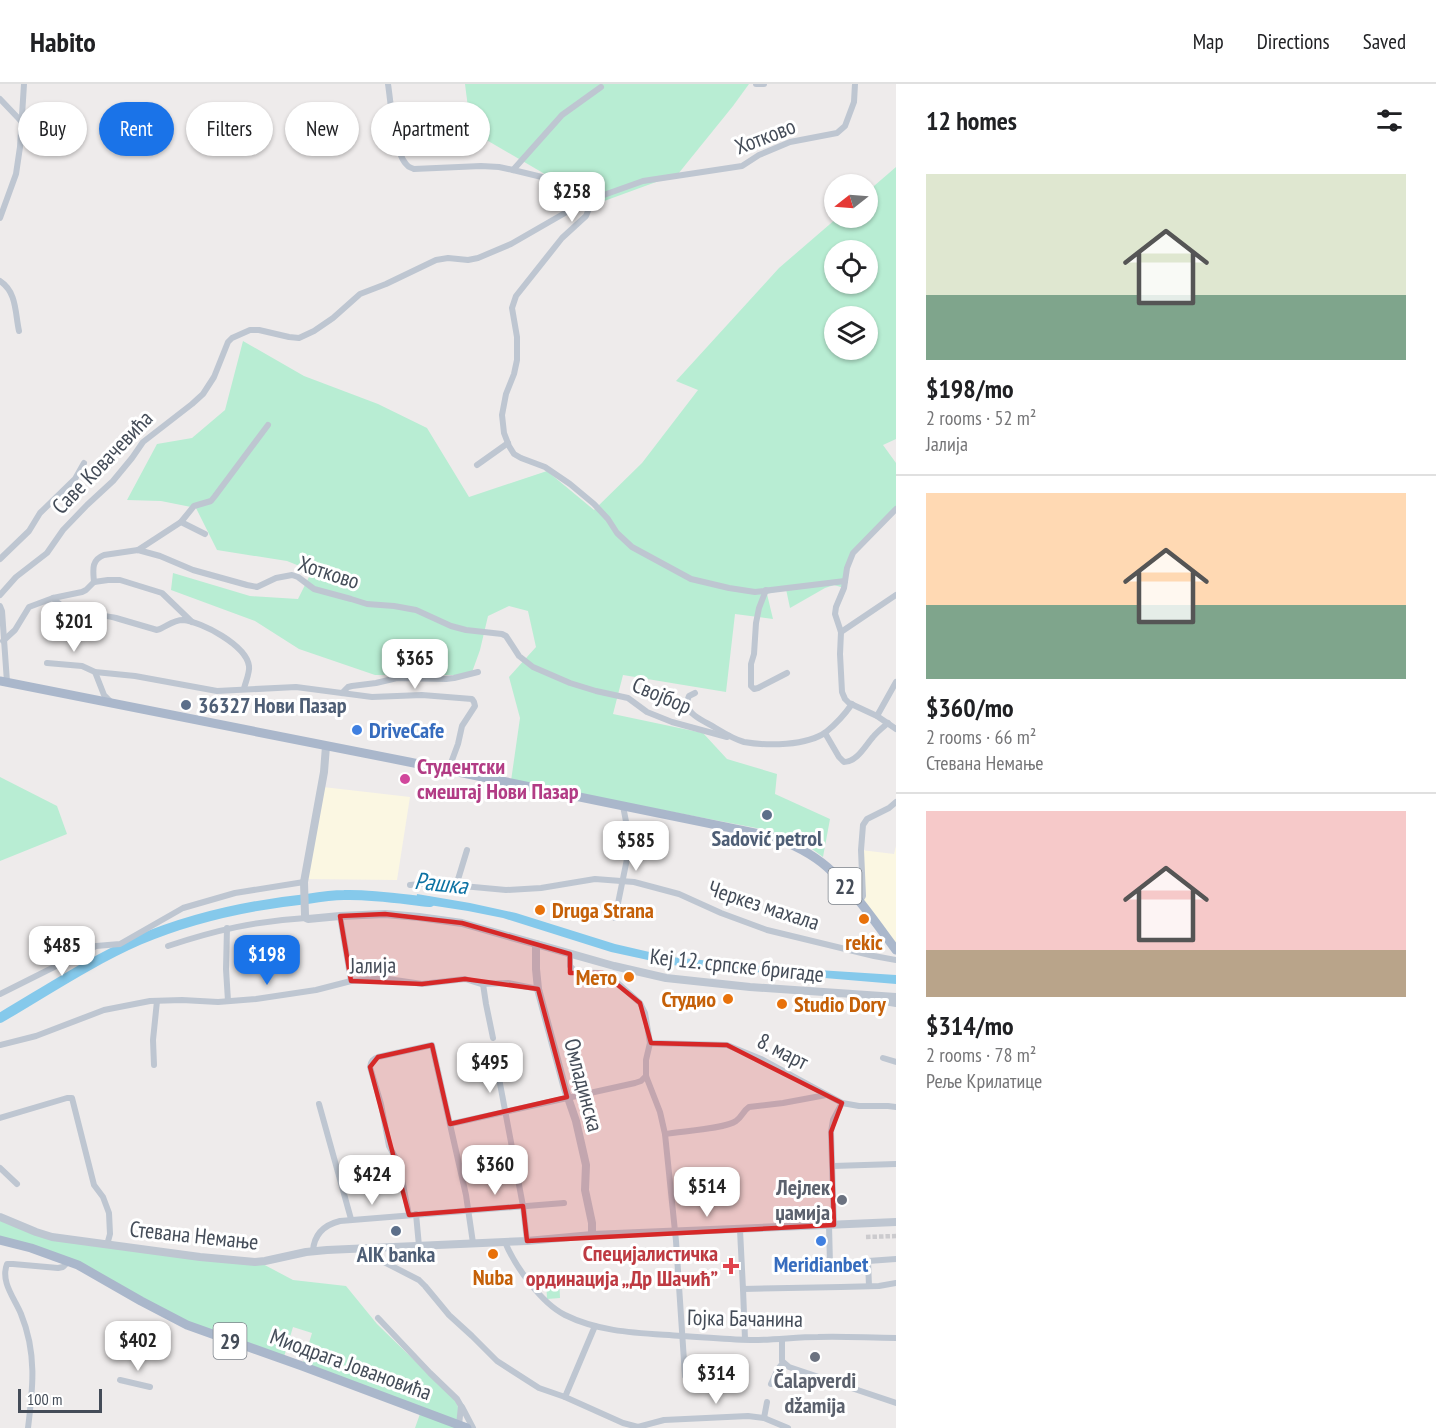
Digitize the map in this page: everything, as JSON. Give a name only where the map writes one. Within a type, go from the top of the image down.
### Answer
[{"type":"main road","name":"22","points":[[4,682],[741,830],[779,840],[796,847],[821,863],[840,880],[896,950]]},
{"type":"main road","name":"Миодрага Јовановића","points":[[0,1240],[69,1261],[187,1326],[463,1426]]},
{"type":"street","points":[[23,102],[24,84]]},
{"type":"street","points":[[388,84],[399,151],[409,167],[414,169],[499,167],[546,178],[587,205],[586,216],[562,238],[514,300],[512,308],[517,337],[516,360],[502,415],[504,433],[514,454],[545,467],[570,484],[594,504],[617,533],[632,547],[691,579],[755,592],[845,581]]},
{"type":"street","points":[[756,84],[764,84]]},
{"type":"street","name":"Хотково","points":[[250,330],[299,338],[314,332],[360,294],[436,260],[478,258],[511,244],[584,202],[643,181],[741,166],[759,155],[790,142],[837,133],[845,126],[854,102],[855,84]]},
{"type":"street","points":[[513,170],[562,115],[601,87]]},
{"type":"street","points":[[0,99],[18,118]]},
{"type":"street","points":[[0,218],[16,174],[18,153]]},
{"type":"street","points":[[0,281],[9,289],[14,300],[19,331]]},
{"type":"street","name":"Саве Ковачевића","points":[[0,595],[16,577],[47,554],[63,530],[113,481],[143,442],[203,394],[214,377],[228,342],[231,338],[250,330]]},
{"type":"street","points":[[94,582],[92,569],[95,560],[104,555],[138,550],[181,522],[194,506],[211,501],[268,425]]},
{"type":"street","points":[[477,465],[508,443]]},
{"type":"street","name":"Саве Ковачевића","points":[[0,559],[29,531],[40,513],[75,479],[84,463]]},
{"type":"street","points":[[896,509],[853,553],[835,614],[841,632],[842,692],[847,702],[877,716],[896,729]]},
{"type":"street","points":[[181,522],[205,534]]},
{"type":"street","name":"Хотково","points":[[138,550],[160,556],[193,570],[256,587],[276,578],[292,575],[314,589],[342,597],[367,604],[416,610],[466,630],[502,634],[506,636],[519,656],[533,667],[548,673]]},
{"type":"street","points":[[3,641],[15,630],[29,607],[53,598],[82,592],[94,582],[120,580],[162,593],[192,623]]},
{"type":"street","points":[[766,590],[756,623],[751,686],[758,688],[787,673]]},
{"type":"street","points":[[841,632],[896,595]]},
{"type":"street","points":[[53,598],[56,602],[72,609],[157,630],[174,621],[182,620],[217,633],[235,644],[243,653],[249,666],[244,689]]},
{"type":"street","points":[[0,606],[4,682]]},
{"type":"street","points":[[46,663],[82,666],[94,672],[135,676],[217,691],[296,687],[372,697],[422,695],[472,699],[474,706],[462,726],[459,744],[448,771]]},
{"type":"street","points":[[94,672],[104,695],[111,702]]},
{"type":"street","points":[[342,693],[348,687],[397,678],[446,679],[478,672]]},
{"type":"street","name":"Својбор","points":[[548,673],[570,683],[628,698],[647,712],[672,722],[729,736]]},
{"type":"street","points":[[877,716],[896,682]]},
{"type":"street","name":"Својбор","points":[[695,693],[687,699],[686,705],[691,713],[700,719],[743,742],[779,745],[793,744],[825,733],[852,704]]},
{"type":"street","points":[[825,733],[839,757],[847,762],[854,758],[888,723]]},
{"type":"street","points":[[306,915],[304,886],[324,772],[326,746]]},
{"type":"street","points":[[859,902],[864,896],[861,850],[865,822],[896,802]]},
{"type":"street","points":[[615,918],[629,849],[623,806]]},
{"type":"street","points":[[456,886],[467,850]]},
{"type":"street","name":"Черкез махала","points":[[410,885],[430,884],[506,890],[541,888],[595,879],[634,882],[679,894],[767,930],[896,960]]},
{"type":"street","points":[[0,994],[96,946],[120,944],[183,908],[235,893],[304,886]]},
{"type":"street","name":"Кеј 12. српске бригаде","points":[[227,928],[306,915],[312,919],[385,914],[419,917],[462,924],[645,974],[680,980],[730,986],[896,997]]},
{"type":"street","points":[[340,916],[351,981]]},
{"type":"street","points":[[168,946],[227,928],[228,1001]]},
{"type":"street","name":"Омладинска","points":[[536,944],[538,989],[576,1121],[586,1165],[585,1190],[592,1223],[592,1235]]},
{"type":"street","name":"Кеј 12. српске бригаде","points":[[570,954],[570,966],[576,972],[603,974],[616,980],[644,1008],[650,1043]]},
{"type":"street","name":"Јалија","points":[[0,1044],[36,1036],[104,1010],[136,1003],[256,999],[285,996],[351,981],[384,979],[422,984],[465,979],[483,984],[508,983],[538,989]]},
{"type":"street","points":[[483,984],[493,1038]]},
{"type":"street","name":"Кеј 12. српске бригаде","points":[[866,995],[869,998],[896,1003]]},
{"type":"street","points":[[154,1065],[153,1040],[157,1001]]},
{"type":"street","points":[[650,1043],[646,1076],[658,1106],[665,1134],[675,1233],[685,1376]]},
{"type":"street","name":"8. март","points":[[650,1043],[727,1044],[761,1059],[842,1103],[896,1107]]},
{"type":"street","points":[[418,1246],[413,1215],[399,1164],[389,1146],[381,1104],[370,1067],[373,1059],[378,1057],[432,1045],[473,1243]]},
{"type":"street","points":[[883,1058],[896,1062]]},
{"type":"street","points":[[498,1073],[523,1206],[527,1241]]},
{"type":"street","points":[[450,1124],[639,1082],[646,1076]]},
{"type":"street","points":[[665,1134],[729,1124],[737,1120],[749,1107],[827,1095]]},
{"type":"street","name":"Стевана Немање","points":[[0,1118],[72,1098],[94,1185],[103,1197],[109,1213],[110,1234],[107,1245]]},
{"type":"street","points":[[830,1265],[833,1166],[831,1132],[833,1120],[842,1103]]},
{"type":"street","points":[[319,1104],[351,1219]]},
{"type":"street","points":[[833,1166],[896,1164]]},
{"type":"street","points":[[0,1168],[16,1184]]},
{"type":"street","points":[[313,1251],[314,1242],[323,1229],[335,1222],[564,1203]]},
{"type":"street","name":"Стевана Немање","points":[[0,1216],[47,1236],[200,1257],[255,1262],[313,1251],[527,1241],[592,1235],[896,1222]]},
{"type":"street","points":[[740,1230],[745,1340]]},
{"type":"street","name":"Гојка Бачанина","points":[[505,1242],[529,1281],[546,1302],[565,1315],[595,1326],[630,1333],[745,1340],[819,1336],[896,1338]]},
{"type":"street","points":[[370,1248],[384,1262],[419,1280],[449,1315],[497,1361],[535,1386],[623,1423],[641,1427],[664,1420],[755,1416],[788,1428]]},
{"type":"street","points":[[869,1286],[868,1261],[896,1259]]},
{"type":"street","points":[[28,1428],[33,1371],[31,1350],[21,1314],[4,1283],[4,1268],[7,1264],[58,1268],[63,1267],[69,1261]]},
{"type":"street","points":[[743,1289],[869,1286],[896,1283]]},
{"type":"street","name":"Миодрага Јовановића","points":[[378,1318],[454,1395],[473,1428]]},
{"type":"street","points":[[565,1397],[595,1326]]},
{"type":"street","points":[[771,1384],[783,1363],[782,1339]]},
{"type":"street","points":[[783,1363],[793,1369],[896,1403]]},
{"type":"street","points":[[120,1380],[150,1387]]},
{"type":"street","points":[[764,1418],[767,1402]]},
{"type":"street","name":"Миодрага Јовановића","points":[[461,1406],[463,1426]]},
{"type":"highlighted area","points":[[385,914],[462,923],[570,954],[570,973],[603,973],[640,1003],[651,1043],[727,1045],[842,1103],[831,1132],[834,1225],[527,1241],[523,1206],[409,1215],[370,1067],[378,1057],[432,1045],[450,1124],[567,1097],[538,989],[465,979],[422,984],[351,981],[340,916]]},
{"type":"shaded area","points":[[323,787],[410,797],[397,880],[303,879]]},
{"type":"shaded area","points":[[896,846],[896,950],[859,902],[863,896],[861,850],[894,854]]},
{"type":"green space","points":[[465,84],[749,84],[678,174],[596,204],[490,142],[490,102],[467,102]]},
{"type":"green space","points":[[896,167],[896,439],[883,445],[896,463],[896,509],[853,553],[844,588],[834,585],[825,588],[790,608],[786,589],[767,594],[773,619],[735,614],[726,692],[623,675],[613,714],[703,733],[727,759],[777,774],[775,794],[830,819],[823,857],[805,844],[767,830],[511,781],[520,718],[509,677],[536,647],[528,611],[509,606],[488,616],[471,675],[375,675],[299,649],[255,621],[171,590],[173,573],[250,596],[298,599],[312,571],[287,561],[217,550],[196,508],[161,501],[127,500],[157,444],[192,438],[225,410],[243,341],[304,376],[378,404],[427,428],[469,497],[547,471],[594,510],[642,463],[698,390],[676,381],[779,268],[825,228],[878,228],[878,183]]},
{"type":"green space","points":[[0,777],[57,806],[67,834],[0,861]]},
{"type":"green space","points":[[0,1217],[36,1232],[259,1262],[293,1280],[346,1286],[377,1324],[455,1400],[458,1407],[459,1425],[467,1428],[415,1428],[421,1411],[302,1366],[312,1333],[293,1327],[283,1360],[224,1339],[95,1275],[0,1240]]},
{"type":"green space","points":[[546,1276],[559,1276],[560,1298],[547,1299]]},
{"type":"water","points":[[417,894],[516,913],[615,944],[671,957],[771,967],[896,975],[896,984],[671,965],[611,952],[503,918],[416,903]]},
{"type":"waterway","name":"Рашка","points":[[0,1018],[121,948],[159,932],[222,913],[335,895],[376,896],[430,902]]},
{"type":"tunnel","points":[[866,1237],[896,1236]]},
{"type":"place","name":"36327 Нови Пазар","points":[[186,705]]},
{"type":"place","name":"DriveCafe","points":[[357,730]]},
{"type":"place","name":"Студентски смештај Нови Пазар","points":[[405,779]]},
{"type":"place","name":"Sadović petrol","points":[[767,815]]},
{"type":"place","name":"Druga Strana","points":[[540,910]]},
{"type":"place","name":"rekic","points":[[864,919]]},
{"type":"place","name":"Мето","points":[[629,977]]},
{"type":"place","name":"Студио","points":[[728,999]]},
{"type":"place","name":"Studio Dory","points":[[782,1004]]},
{"type":"place","name":"Лејлек џамија","points":[[842,1200]]},
{"type":"place","name":"AIK banka","points":[[396,1231]]},
{"type":"place","name":"Meridianbet","points":[[821,1241]]},
{"type":"place","name":"Nuba","points":[[493,1254]]},
{"type":"place","name":"Специјалистичка ординација „Др Шачић”","points":[[731,1266]]},
{"type":"place","name":"Čalapverdi džamija","points":[[815,1357]]}]
